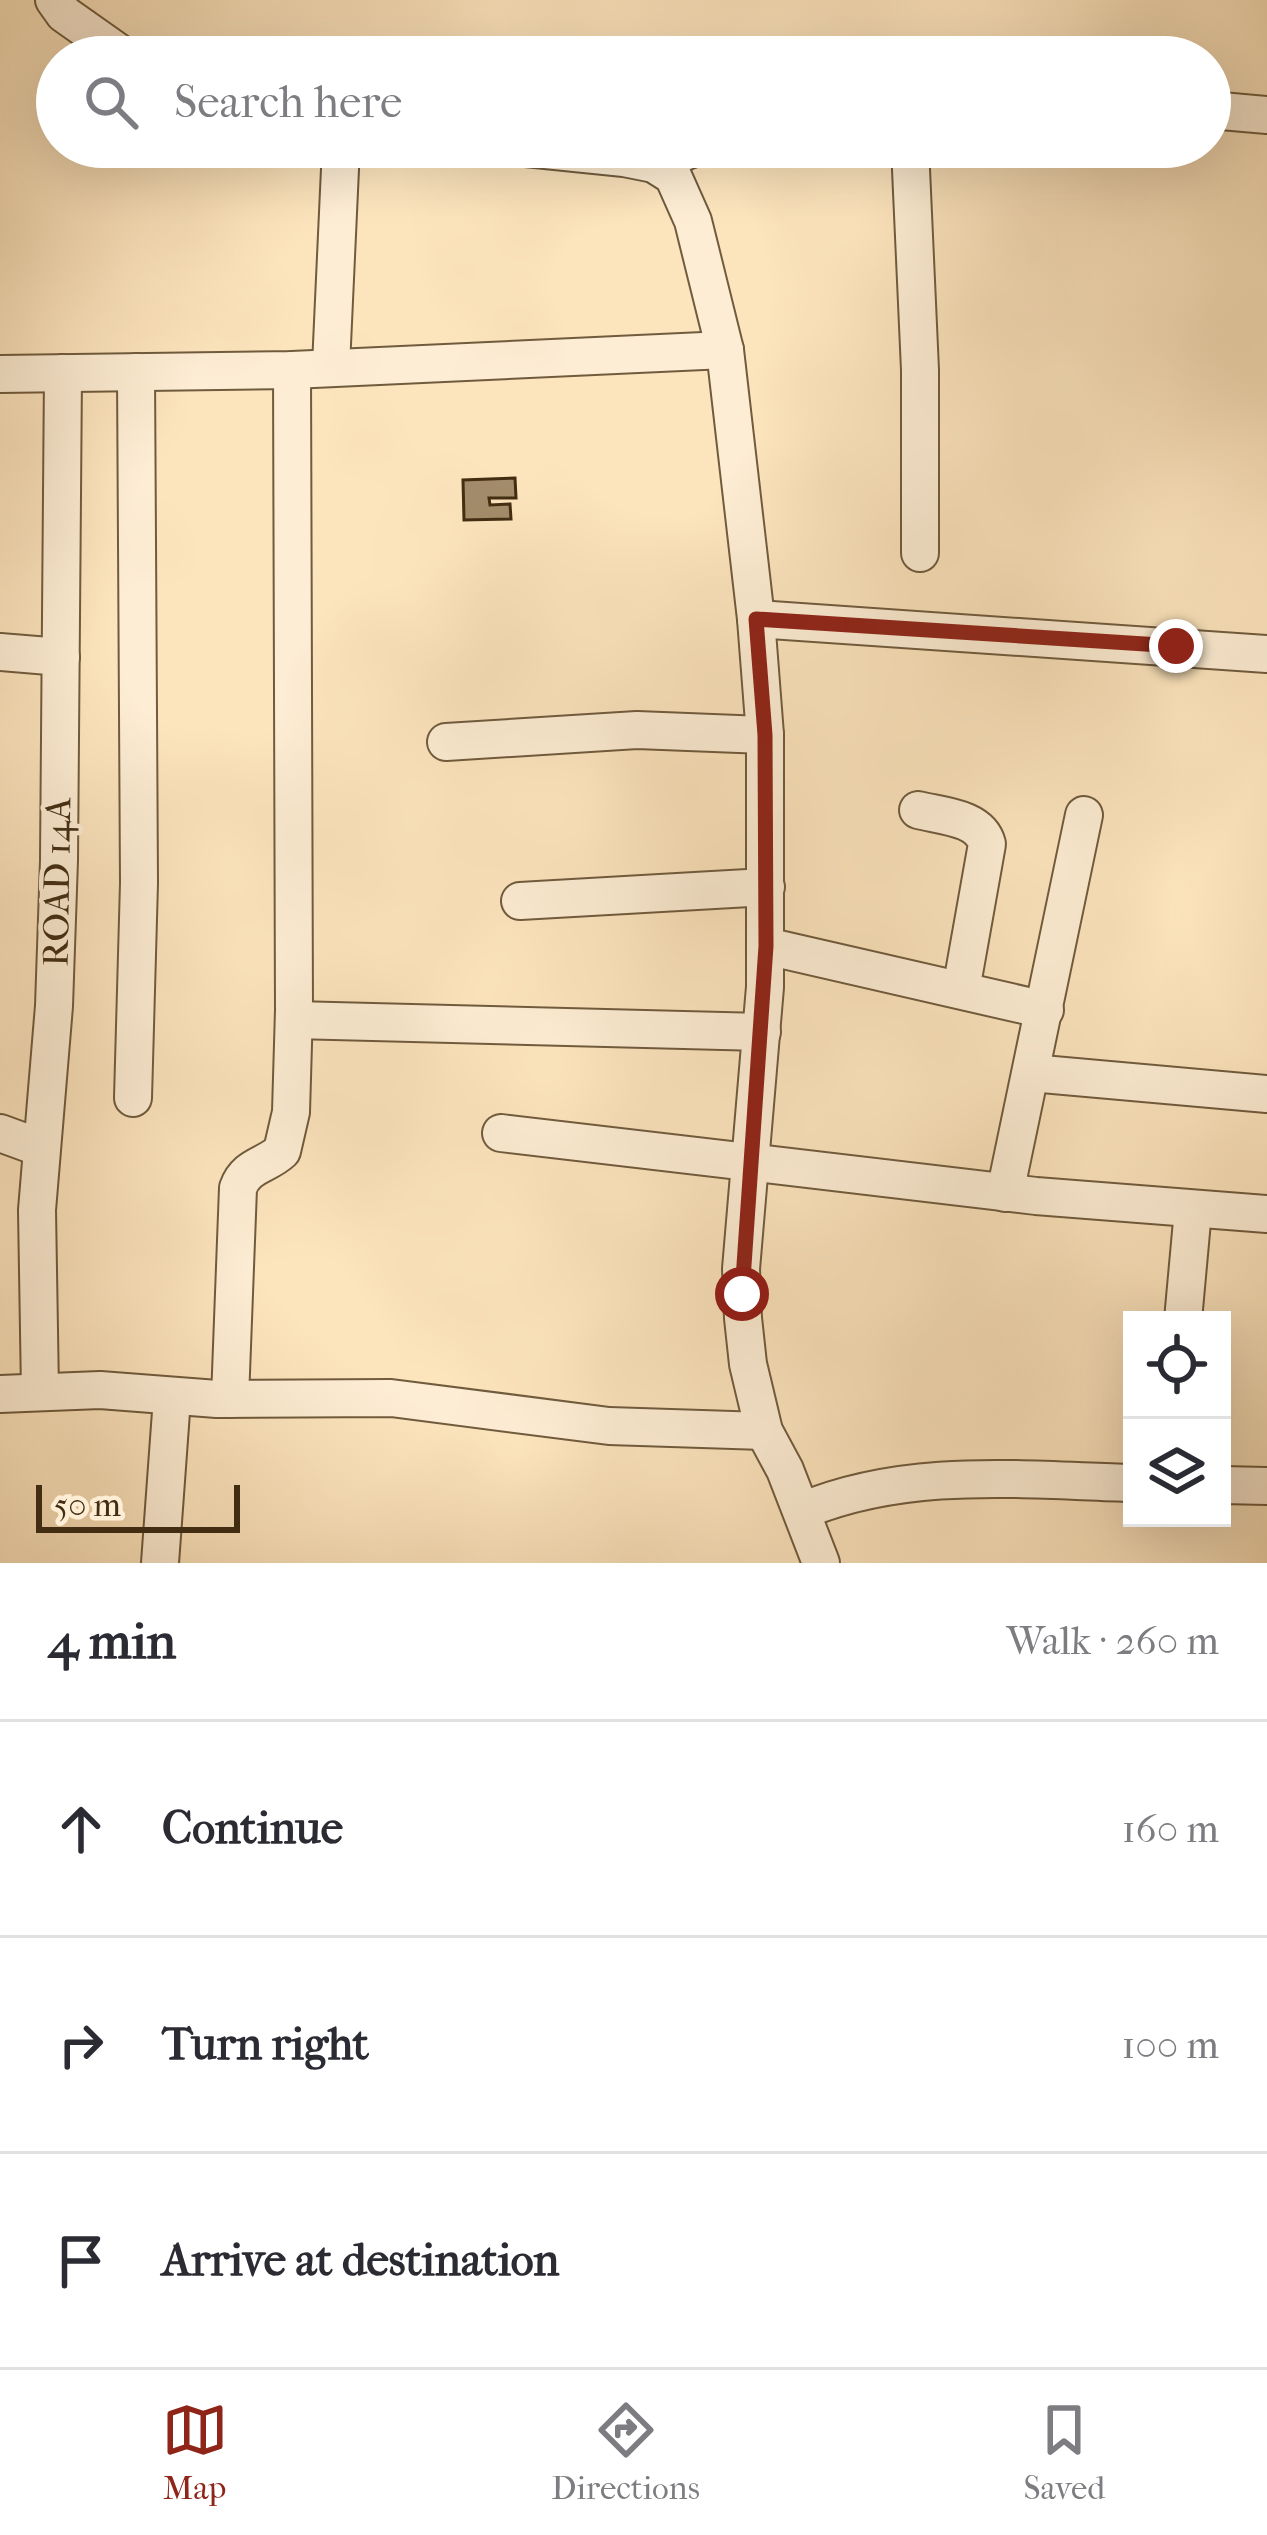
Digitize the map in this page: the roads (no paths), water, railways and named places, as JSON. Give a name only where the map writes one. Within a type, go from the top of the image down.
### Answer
[{"type":"street","points":[[54,0],[64,14],[95,36]]},
{"type":"street","points":[[1231,112],[1267,116]]},
{"type":"street","points":[[331,366],[340,168]]},
{"type":"street","points":[[660,168],[673,176],[693,221],[725,350],[765,735],[766,946],[741,1269],[748,1364],[764,1431],[821,1563]]},
{"type":"street","points":[[911,168],[921,417],[920,553]]},
{"type":"street","points":[[0,374],[292,370],[725,350]]},
{"type":"street","points":[[230,1400],[238,1188],[251,1168],[282,1151],[286,1139],[294,1020],[292,370]]},
{"type":"street","points":[[133,1098],[139,883],[136,372]]},
{"type":"street","name":"ROAD 14A","points":[[40,1391],[37,1210],[54,1006],[63,373]]},
{"type":"street","points":[[756,619],[1267,654]]},
{"type":"street","points":[[0,652],[62,657]]},
{"type":"street","points":[[446,742],[637,730],[765,735]]},
{"type":"street","points":[[917,810],[974,825],[984,833],[987,844],[961,991]]},
{"type":"street","points":[[1005,1192],[1084,814]]},
{"type":"street","points":[[520,901],[766,887]]},
{"type":"street","points":[[766,946],[1045,1010]]},
{"type":"street","points":[[294,1020],[762,1032]]},
{"type":"street","points":[[1031,1073],[1267,1094]]},
{"type":"street","points":[[0,1132],[41,1148]]},
{"type":"street","points":[[501,1133],[1005,1192],[1267,1214]]},
{"type":"street","points":[[1184,1311],[1193,1210]]},
{"type":"street","points":[[0,1394],[100,1390],[230,1400],[391,1398],[609,1426],[764,1431]]},
{"type":"street","points":[[160,1563],[172,1398]]},
{"type":"street","points":[[802,1511],[874,1486],[912,1482],[1123,1483]]},
{"type":"street","points":[[1231,1485],[1267,1486]]}]
